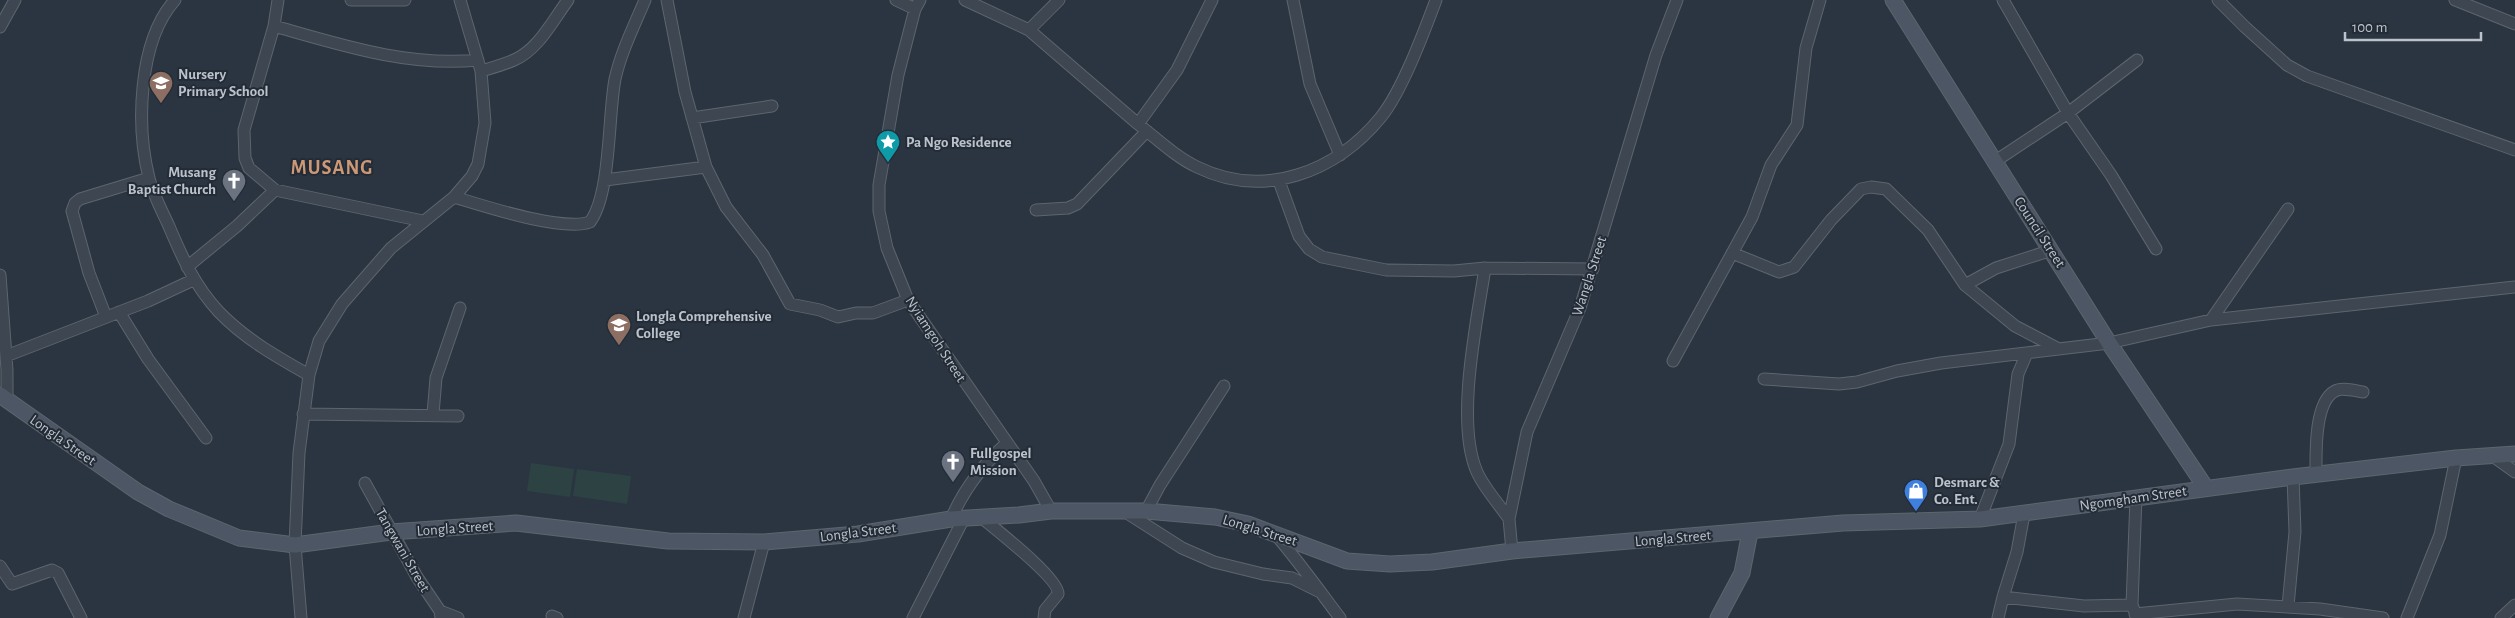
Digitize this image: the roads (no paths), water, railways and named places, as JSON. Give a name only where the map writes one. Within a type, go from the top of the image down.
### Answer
[{"type":"main road","name":"Council Street","points":[[1894,0],[2109,343],[2206,488]]},
{"type":"main road","name":"Longla Street","points":[[3,397],[138,492],[169,509],[239,538],[295,545],[391,532],[516,523],[668,541],[764,542],[858,534],[957,519],[1051,511],[1146,511],[1215,517],[1248,524],[1351,562],[1390,564],[1432,562],[1512,551],[1750,532]]},
{"type":"main road","name":"Ngomgham Street","points":[[1750,532],[1843,523],[1980,519],[2316,474],[2456,458],[2494,457],[2515,454]]},
{"type":"main road","points":[[2182,491],[2190,462]]},
{"type":"main road","points":[[1718,618],[1742,573],[1750,532]]},
{"type":"street","points":[[0,27],[15,0]]},
{"type":"street","points":[[175,0],[164,12],[157,28],[144,75],[144,144],[149,178],[193,280],[219,312],[243,333],[263,348],[309,375]]},
{"type":"street","points":[[278,0],[274,26],[244,130],[243,144],[249,168],[276,190],[423,220]]},
{"type":"street","points":[[351,0],[405,0]]},
{"type":"street","points":[[301,618],[295,545],[303,414],[309,375],[319,341],[342,304],[392,248],[423,220],[454,198],[472,176],[478,164],[485,123],[479,66],[460,0]]},
{"type":"street","points":[[274,26],[388,56],[457,62],[479,66],[515,60],[539,40],[568,0]]},
{"type":"street","points":[[454,198],[515,214],[566,224],[583,224],[592,219],[605,180],[609,124],[615,80],[645,0]]},
{"type":"street","points":[[667,0],[685,92],[706,167],[726,207],[762,255],[790,304],[820,310],[838,317],[856,313],[873,313],[908,300]]},
{"type":"street","points":[[896,0],[917,4]]},
{"type":"street","points":[[964,0],[1028,30],[1143,128],[1196,166],[1216,175],[1245,180],[1279,181],[1306,173],[1340,154],[1367,132],[1382,116],[1395,95],[1436,0]]},
{"type":"street","points":[[1028,30],[1059,0]]},
{"type":"street","points":[[1036,210],[1068,208],[1077,204],[1143,128],[1177,70],[1212,0]]},
{"type":"street","points":[[1293,0],[1310,84],[1340,154]]},
{"type":"street","name":"Wangla Street","points":[[1512,551],[1509,519],[1527,432],[1580,308],[1656,55],[1677,0]]},
{"type":"street","points":[[1673,361],[1717,285],[1752,217],[1771,165],[1797,125],[1806,48],[1820,0]]},
{"type":"street","points":[[2003,0],[2068,113],[2111,174],[2156,248]]},
{"type":"street","points":[[2220,0],[2245,28],[2288,65],[2301,72],[2393,108],[2515,150]]},
{"type":"street","points":[[2455,0],[2515,24]]},
{"type":"street","name":"Nyiamgoh Street","points":[[917,4],[898,75],[879,185],[879,211],[887,248],[908,300],[1007,443],[1051,511]]},
{"type":"street","points":[[1994,162],[2068,113],[2136,60]]},
{"type":"street","points":[[692,118],[772,106]]},
{"type":"street","points":[[605,180],[706,167]]},
{"type":"street","points":[[106,317],[89,274],[72,211],[73,207],[80,199],[149,178]]},
{"type":"street","points":[[1279,181],[1299,236],[1309,249],[1322,257],[1386,270],[1454,271],[1485,268],[1593,269]]},
{"type":"street","points":[[1732,253],[1778,272],[1794,267],[1831,220],[1862,188],[1886,189],[1928,230],[1966,285],[2015,326],[2057,348]]},
{"type":"street","points":[[187,267],[237,226],[276,190]]},
{"type":"street","points":[[2211,320],[2288,209]]},
{"type":"street","points":[[1966,285],[1996,268],[2052,250]]},
{"type":"street","points":[[1485,268],[1471,359],[1468,403],[1472,456],[1477,472],[1509,519]]},
{"type":"street","points":[[0,275],[6,356],[3,397]]},
{"type":"street","points":[[6,356],[119,312],[193,280]]},
{"type":"street","points":[[1764,379],[1839,384],[1941,363],[2009,357],[2057,348],[2109,343],[2211,320],[2515,287]]},
{"type":"street","points":[[433,414],[436,378],[460,308]]},
{"type":"street","points":[[119,312],[148,359],[206,438]]},
{"type":"street","points":[[1980,519],[2009,444],[2018,374],[2027,353]]},
{"type":"street","points":[[2009,357],[2018,374]]},
{"type":"street","points":[[1146,511],[1160,484],[1224,386]]},
{"type":"street","points":[[2316,474],[2316,434],[2320,415],[2330,396],[2334,391],[2341,389],[2363,392]]},
{"type":"street","points":[[303,414],[433,414],[458,416]]},
{"type":"street","points":[[913,618],[957,519],[965,489],[975,475],[1007,443]]},
{"type":"street","points":[[2494,457],[2515,472]]},
{"type":"street","points":[[2407,618],[2440,535],[2456,458]]},
{"type":"street","points":[[2288,606],[2295,532],[2293,477]]},
{"type":"street","name":"Tangwani Street","points":[[365,483],[391,532],[440,614]]},
{"type":"street","points":[[2135,612],[2136,497]]},
{"type":"street","points":[[1124,511],[1160,535],[1214,562],[1263,574],[1292,578],[1318,591]]},
{"type":"street","points":[[1998,618],[2017,552],[2024,514]]},
{"type":"street","points":[[981,517],[1026,554],[1057,586],[1058,594],[1045,610],[1044,618]]},
{"type":"street","points":[[1275,534],[1307,571],[1318,591],[1340,618]]},
{"type":"street","points":[[744,618],[764,542]]},
{"type":"street","points":[[0,566],[12,584],[52,570],[58,574],[81,618]]},
{"type":"street","points":[[2003,597],[2135,612],[2217,605],[2288,606],[2383,618]]},
{"type":"street","points":[[2501,618],[2515,605]]},
{"type":"street","points":[[440,614],[458,618]]},
{"type":"place","name":"Nursery Primary School","points":[[161,104]]},
{"type":"place","name":"Pa Ngo Residence","points":[[888,163]]},
{"type":"place","name":"Musang Baptist Church","points":[[234,202]]},
{"type":"place","name":"Longla Comprehensive College","points":[[619,346]]},
{"type":"place","name":"Fullgospel Mission","points":[[953,483]]},
{"type":"place","name":"Desmarc & Co. Ent.","points":[[1916,512]]},
{"type":"district","name":"MUSANG","points":[[332,167]]}]
